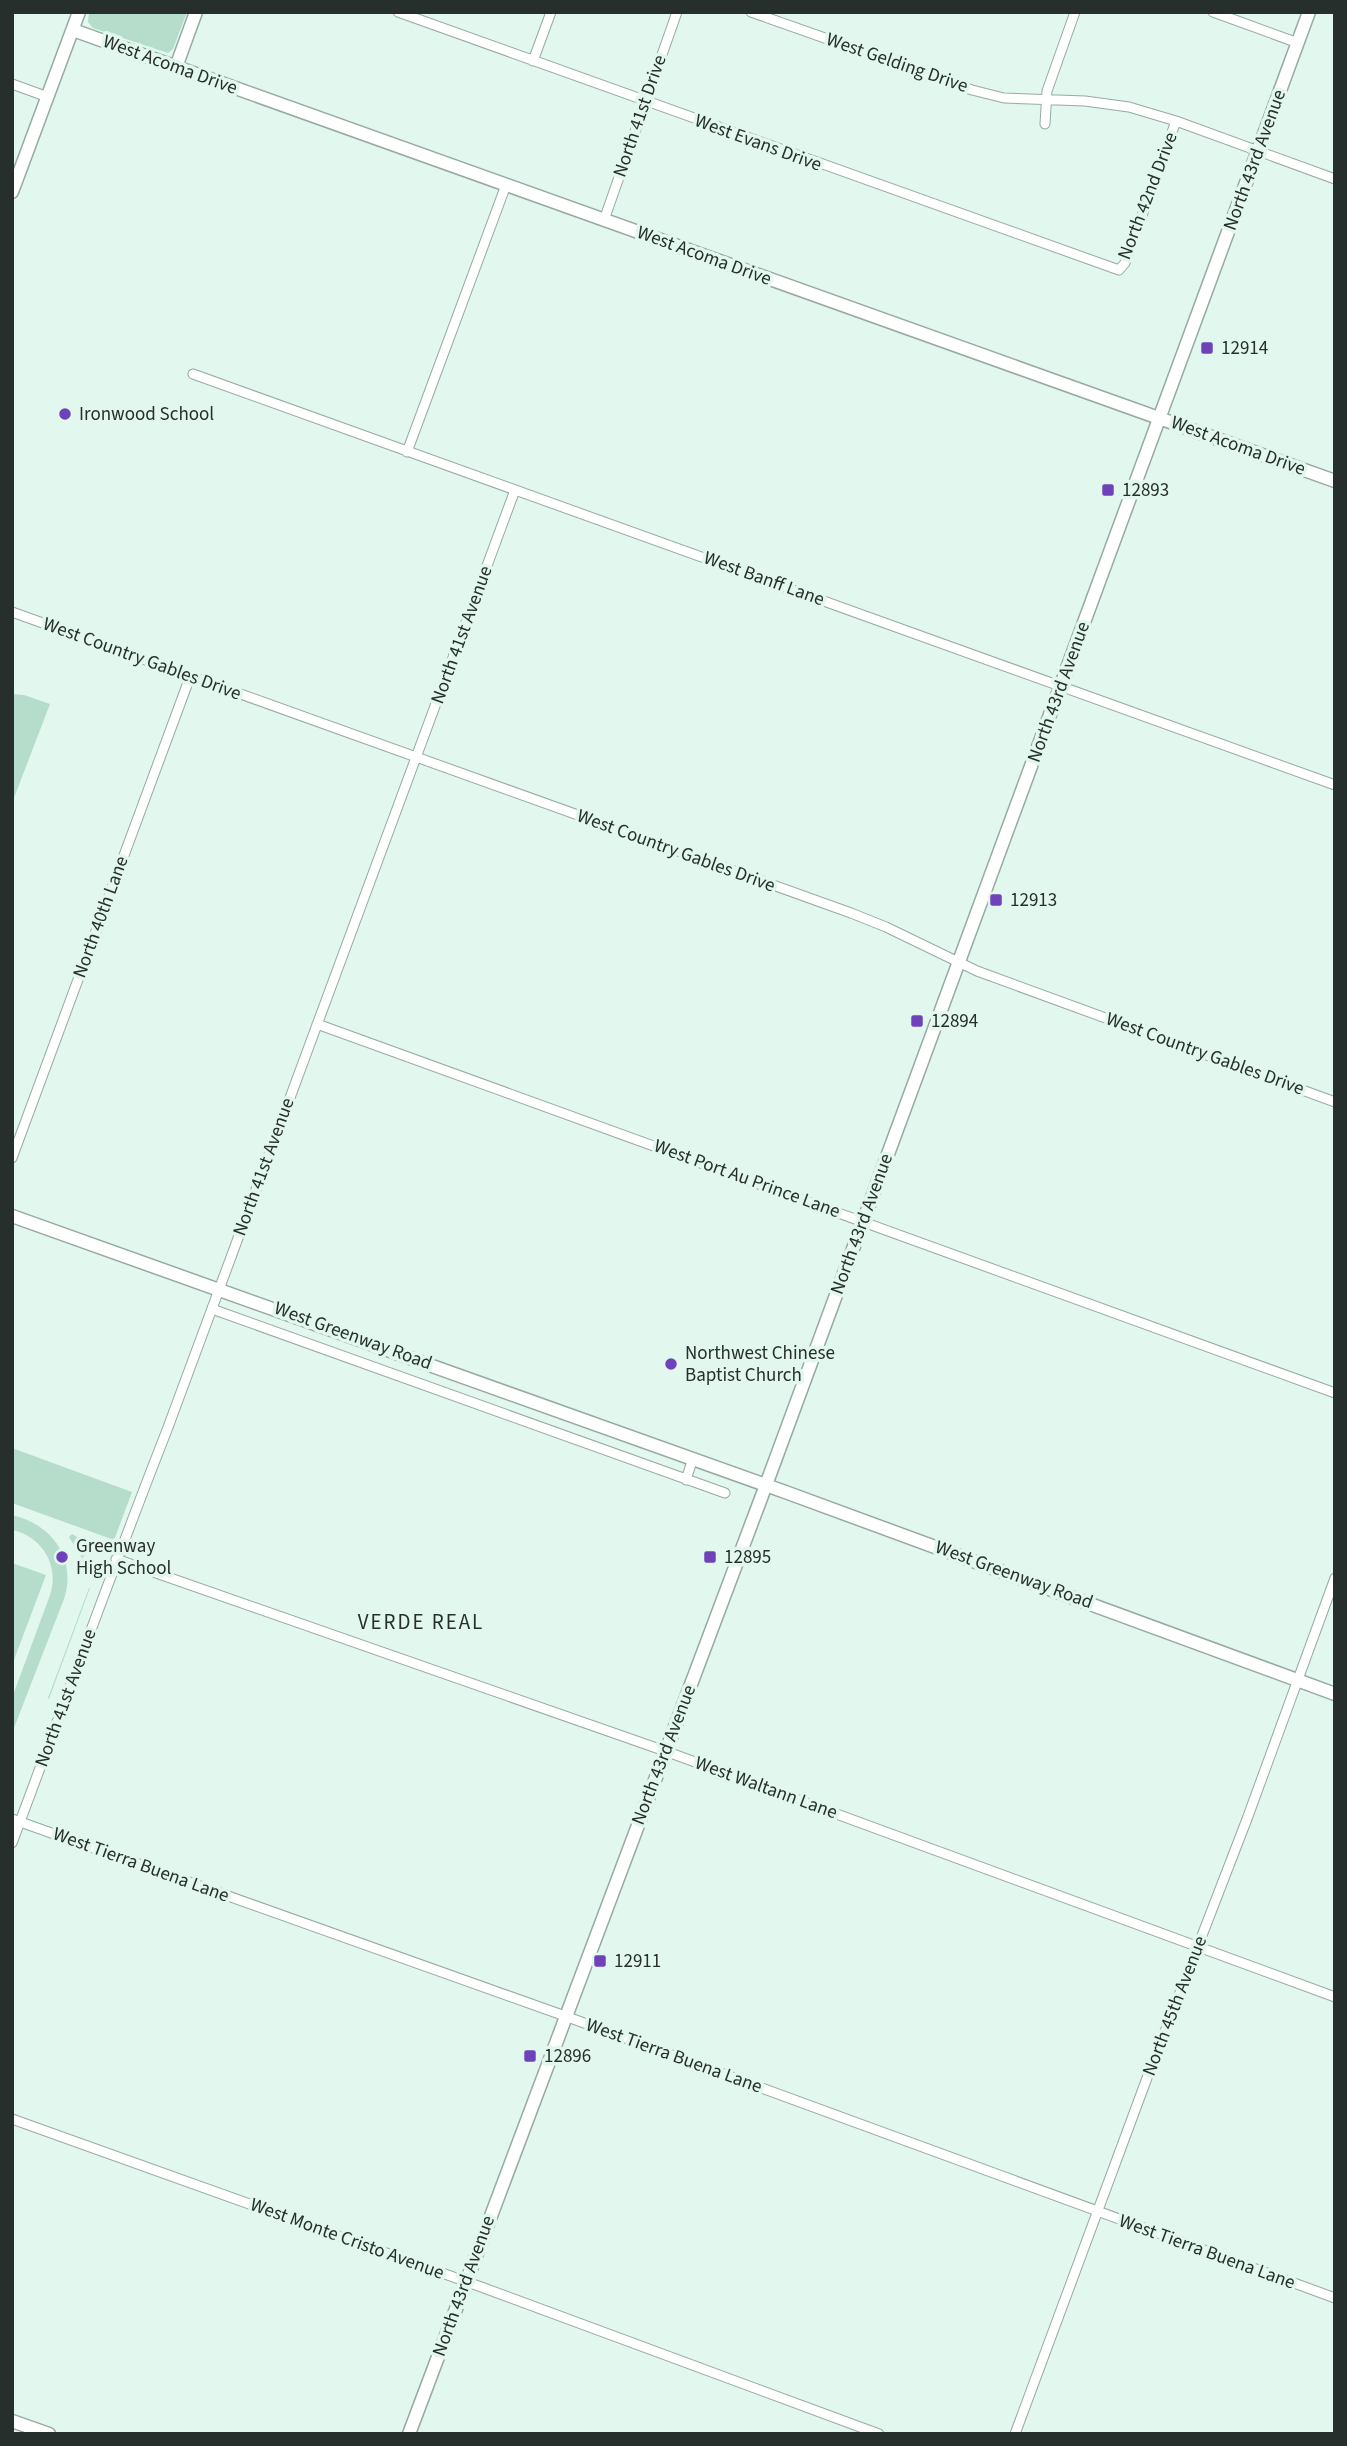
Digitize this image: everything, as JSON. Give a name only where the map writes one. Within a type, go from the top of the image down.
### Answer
[{"type":"main road","points":[[12,192],[79,12]]},
{"type":"main road","points":[[176,66],[196,12]]},
{"type":"main road","name":"North 43rd Avenue","points":[[409,2434],[766,1485],[1309,12]]},
{"type":"main road","name":"West Acoma Drive","points":[[73,30],[1335,481]]},
{"type":"main road","name":"West Greenway Road","points":[[12,1216],[693,1458],[1335,1694]]},
{"type":"main road","points":[[12,2421],[49,2434]]},
{"type":"street","name":"West Evans Drive","points":[[398,12],[1119,270]]},
{"type":"street","points":[[533,61],[551,12]]},
{"type":"street","name":"North 41st Drive","points":[[604,220],[677,12]]},
{"type":"street","name":"West Gelding Drive","points":[[751,12],[972,90],[1004,98],[1105,103],[1129,107],[1177,121],[1335,178]]},
{"type":"street","points":[[1045,124],[1045,101],[1075,12]]},
{"type":"street","points":[[1213,12],[1298,43]]},
{"type":"street","points":[[12,84],[48,97]]},
{"type":"street","name":"North 42nd Drive","points":[[1119,270],[1125,263],[1177,121]]},
{"type":"street","points":[[407,452],[506,185]]},
{"type":"street","name":"West Banff Lane","points":[[193,374],[1335,785]]},
{"type":"street","name":"North 41st Avenue","points":[[12,1843],[16,1821],[71,1688],[116,1559],[212,1310],[515,490]]},
{"type":"street","name":"West Country Gables Drive","points":[[12,612],[851,913],[977,971],[1335,1102]]},
{"type":"street","name":"North 40th Lane","points":[[12,1158],[190,677]]},
{"type":"street","name":"West Port Au Prince Lane","points":[[317,1024],[1335,1393]]},
{"type":"street","name":"West Greenway Road","points":[[212,1310],[725,1493]]},
{"type":"street","points":[[686,1479],[693,1458]]},
{"type":"street","name":"West Waltann Lane","points":[[116,1559],[665,1751],[1335,1997]]},
{"type":"street","name":"North 45th Avenue","points":[[1015,2434],[1335,1578]]},
{"type":"street","name":"West Tierra Buena Lane","points":[[16,1821],[565,2016],[1335,2298]]},
{"type":"street","name":"West Monte Cristo Avenue","points":[[12,2119],[466,2281],[879,2434]]},
{"type":"green space","points":[[89,12],[187,12],[173,49],[168,53],[93,28],[88,22]]},
{"type":"green space","points":[[12,694],[50,704],[12,803]]},
{"type":"green space","points":[[12,1448],[132,1492],[114,1540],[12,1503]]},
{"type":"green space","points":[[12,1515],[39,1526],[58,1545],[67,1570],[67,1584],[64,1599],[12,1733],[12,1698],[50,1595],[52,1573],[46,1554],[40,1546],[23,1533],[12,1530]]},
{"type":"green space","points":[[72,1534],[94,1547],[82,1558],[69,1537]]},
{"type":"green space","points":[[12,1563],[46,1575],[12,1665]]},
{"type":"green space","points":[[90,1588],[49,1699],[48,1698]]},
{"type":"place","name":"12914","points":[[1207,348]]},
{"type":"place","name":"Ironwood School","points":[[65,414]]},
{"type":"place","name":"12893","points":[[1108,490]]},
{"type":"place","name":"12913","points":[[996,900]]},
{"type":"place","name":"12894","points":[[917,1021]]},
{"type":"place","name":"Northwest Chinese Baptist Church","points":[[671,1364]]},
{"type":"place","name":"Greenway High School","points":[[62,1557]]},
{"type":"place","name":"12895","points":[[710,1557]]},
{"type":"place","name":"12911","points":[[600,1961]]},
{"type":"place","name":"12896","points":[[530,2056]]},
{"type":"district","name":"VERDE REAL","points":[[421,1622]]}]
